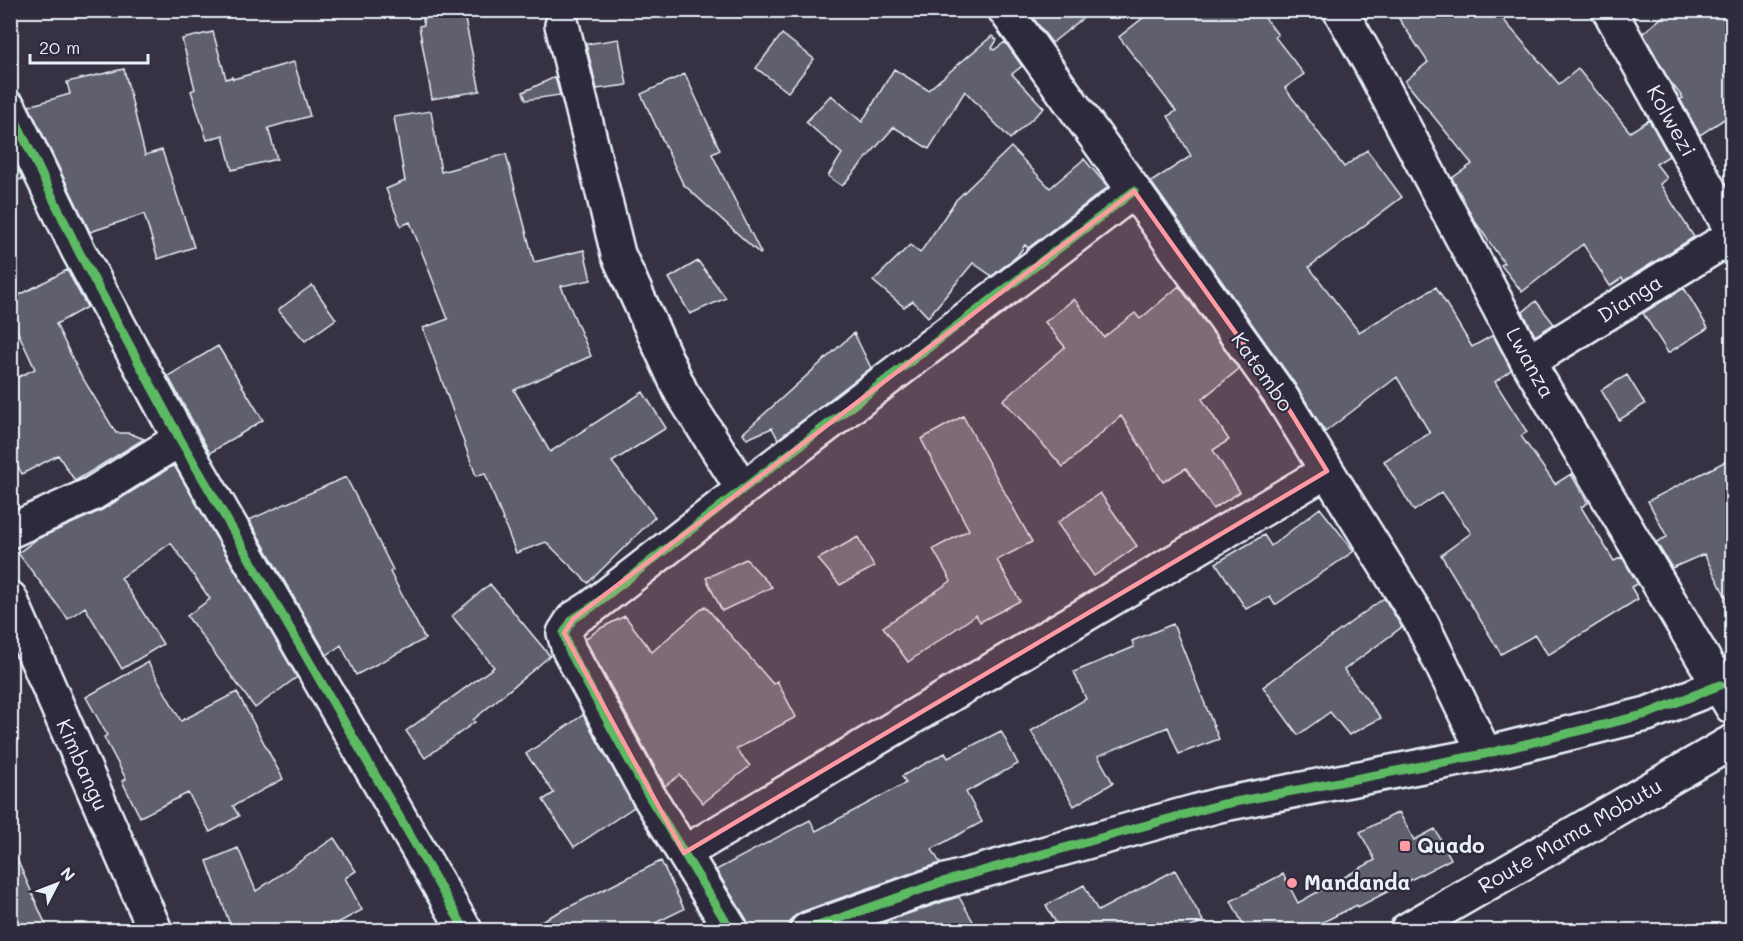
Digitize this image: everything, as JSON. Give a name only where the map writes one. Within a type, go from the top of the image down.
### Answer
[{"type":"street","name":"Katembo","points":[[1005,10],[1280,395],[1422,624],[1485,754]]},
{"type":"street","name":"Lwanza","points":[[1340,10],[1528,362],[1726,696]]},
{"type":"street","name":"Kolwezi","points":[[1609,10],[1732,234]]},
{"type":"street","points":[[562,25],[618,254],[681,392],[742,489]]},
{"type":"street","points":[[10,109],[78,250],[180,439],[465,930]]},
{"type":"street","points":[[731,930],[647,793],[569,650],[564,633],[573,619],[592,607],[742,489],[1134,191]]},
{"type":"street","name":"Dianga","points":[[1528,362],[1732,234]]},
{"type":"street","points":[[10,531],[92,494],[180,439]]},
{"type":"street","points":[[684,853],[1327,471]]},
{"type":"street","name":"Kimbangu","points":[[10,598],[155,930]]},
{"type":"street","points":[[807,930],[939,883],[1219,805],[1485,754],[1726,696]]},
{"type":"street","name":"Route Mama Mobutu","points":[[1413,929],[1732,742]]},
{"type":"highlighted area","points":[[1134,191],[1280,395],[1327,471],[684,853],[564,633],[573,619]]},
{"type":"building","points":[[421,10],[463,10],[480,91],[432,99],[419,26],[424,25]]},
{"type":"building","points":[[1046,10],[1093,10],[1052,43],[1034,19]]},
{"type":"building","points":[[1153,10],[1259,10],[1278,35],[1275,37],[1304,74],[1285,88],[1344,167],[1367,150],[1402,197],[1309,267],[1359,332],[1436,287],[1472,347],[1493,335],[1511,370],[1495,382],[1527,432],[1521,436],[1555,484],[1571,474],[1588,503],[1581,507],[1614,561],[1622,557],[1638,584],[1631,587],[1638,599],[1548,655],[1535,635],[1501,654],[1441,555],[1471,533],[1442,492],[1414,511],[1384,461],[1430,433],[1397,377],[1325,432],[1295,384],[1151,182],[1191,156],[1168,116],[1176,111],[1119,37]]},
{"type":"building","points":[[1393,10],[1495,10],[1559,84],[1578,69],[1630,132],[1649,120],[1669,156],[1656,164],[1667,178],[1660,184],[1694,237],[1624,281],[1622,278],[1610,286],[1583,244],[1522,292],[1501,265],[1504,263],[1474,220],[1452,178],[1472,164],[1405,81],[1428,62]]},
{"type":"building","points":[[1671,10],[1732,10],[1732,114],[1700,135],[1680,99],[1683,98],[1669,80],[1643,33]]},
{"type":"building","points":[[213,32],[226,79],[294,62],[310,116],[268,128],[277,159],[232,170],[223,135],[207,140],[191,91],[195,89],[182,39]]},
{"type":"building","points":[[782,34],[814,59],[788,92],[756,68]]},
{"type":"building","points":[[992,36],[997,40],[992,48],[994,50],[1005,42],[1022,66],[1012,74],[1044,108],[1010,139],[965,91],[929,149],[894,127],[842,186],[828,176],[842,154],[806,122],[831,95],[862,122],[894,69],[928,90]]},
{"type":"building","points":[[619,39],[627,85],[597,89],[586,44]]},
{"type":"building","points":[[124,69],[145,155],[162,150],[194,247],[158,259],[144,214],[90,232],[29,106],[70,94],[67,82]]},
{"type":"building","points":[[685,74],[720,150],[712,154],[760,254],[683,184],[641,94]]},
{"type":"building","points":[[555,77],[560,95],[526,100],[523,92]]},
{"type":"building","points":[[431,111],[441,172],[506,154],[534,262],[584,250],[591,280],[561,286],[591,356],[514,390],[550,452],[643,392],[666,428],[612,462],[655,517],[588,583],[546,542],[516,553],[485,473],[476,476],[423,328],[448,319],[410,222],[401,226],[386,189],[405,181],[394,117]]},
{"type":"building","points":[[1011,147],[1050,188],[1084,159],[1108,187],[1028,248],[1025,245],[1017,256],[992,276],[973,263],[928,317],[913,301],[904,307],[873,281],[910,245],[920,253],[956,200]]},
{"type":"building","points":[[10,153],[23,179],[10,182]]},
{"type":"building","points":[[698,261],[726,298],[690,314],[669,278]]},
{"type":"building","points":[[67,270],[87,307],[56,324],[79,372],[116,433],[129,433],[144,439],[75,481],[58,455],[22,474],[10,452],[10,381],[35,369],[10,315],[10,300]]},
{"type":"building","points":[[312,285],[336,319],[305,341],[278,310]]},
{"type":"building","points":[[1179,286],[1239,369],[1202,399],[1229,440],[1213,450],[1240,492],[1213,509],[1186,468],[1163,482],[1121,416],[1063,467],[1003,400],[1065,347],[1045,322],[1074,299],[1104,337],[1135,313],[1140,319]]},
{"type":"building","points":[[1684,288],[1708,328],[1668,353],[1643,313]]},
{"type":"building","points":[[1536,301],[1554,324],[1535,336],[1523,312]]},
{"type":"building","points":[[854,333],[871,368],[778,439],[772,428],[747,439],[743,433]]},
{"type":"building","points":[[218,346],[263,420],[210,453],[168,376]]},
{"type":"building","points":[[1627,375],[1645,404],[1619,420],[1601,390]]},
{"type":"building","points":[[963,416],[1032,542],[997,560],[1020,601],[980,622],[976,615],[908,662],[883,627],[951,581],[933,549],[969,530],[921,439]]},
{"type":"building","points":[[1732,458],[1732,609],[1704,554],[1672,568],[1656,542],[1667,537],[1648,501]]},
{"type":"building","points":[[174,465],[297,677],[255,708],[187,616],[210,599],[171,543],[121,578],[163,644],[122,669],[85,607],[68,619],[18,553],[37,539],[102,510]]},
{"type":"building","points":[[346,477],[393,570],[390,572],[425,639],[356,675],[341,645],[327,655],[249,520]]},
{"type":"building","points":[[1100,493],[1137,546],[1094,576],[1057,523]]},
{"type":"building","points":[[1320,508],[1354,551],[1275,605],[1270,597],[1246,609],[1216,563],[1264,535],[1271,546]]},
{"type":"building","points":[[858,537],[874,567],[840,585],[818,559]]},
{"type":"building","points":[[746,559],[772,587],[722,611],[706,578]]},
{"type":"building","points":[[490,584],[550,656],[473,720],[475,722],[425,758],[406,731],[494,667],[452,616]]},
{"type":"building","points":[[1384,598],[1402,627],[1344,670],[1381,718],[1349,735],[1330,712],[1298,735],[1263,687]]},
{"type":"building","points":[[705,606],[773,684],[777,681],[796,717],[736,749],[750,766],[703,803],[680,775],[665,786],[585,639],[625,616],[652,652]]},
{"type":"building","points":[[1173,624],[1219,739],[1179,754],[1168,727],[1098,756],[1113,783],[1074,806],[1031,731],[1086,699],[1074,672],[1134,647],[1132,641]]},
{"type":"building","points":[[148,662],[181,721],[237,692],[283,779],[233,806],[239,816],[210,832],[188,793],[140,817],[122,781],[126,779],[104,737],[107,735],[86,697]]},
{"type":"building","points":[[583,715],[634,807],[574,847],[543,800],[554,793],[526,754]]},
{"type":"building","points":[[1001,731],[1018,764],[966,792],[982,822],[932,849],[940,863],[801,912],[792,918],[789,930],[750,930],[747,920],[716,870],[810,820],[816,831],[906,783],[902,776],[945,753],[948,758]]},
{"type":"building","points":[[1399,812],[1414,840],[1435,829],[1451,859],[1358,907],[1357,905],[1311,928],[1313,930],[1246,930],[1231,901],[1283,874],[1298,903],[1375,860],[1360,832]]},
{"type":"building","points":[[334,838],[356,871],[345,878],[362,910],[325,930],[232,930],[207,861],[238,848],[256,891]]},
{"type":"building","points":[[10,843],[48,930],[10,930]]},
{"type":"building","points":[[661,861],[684,909],[641,930],[523,930]]},
{"type":"building","points":[[1175,870],[1203,921],[1186,930],[1060,930],[1046,905],[1084,885],[1098,911]]},
{"type":"building","points":[[959,897],[978,930],[861,930],[945,901]]},
{"type":"cycle path","points":[[10,109],[78,250],[180,439],[465,930]]},
{"type":"cycle path","points":[[731,930],[647,793],[569,650],[564,633],[573,619],[592,607],[1134,191]]},
{"type":"cycle path","points":[[807,930],[939,883],[1219,805],[1485,754],[1647,714],[1720,685]]},
{"type":"place","name":"Quado","points":[[1405,846]]},
{"type":"place","name":"Mandanda","points":[[1292,883]]}]
